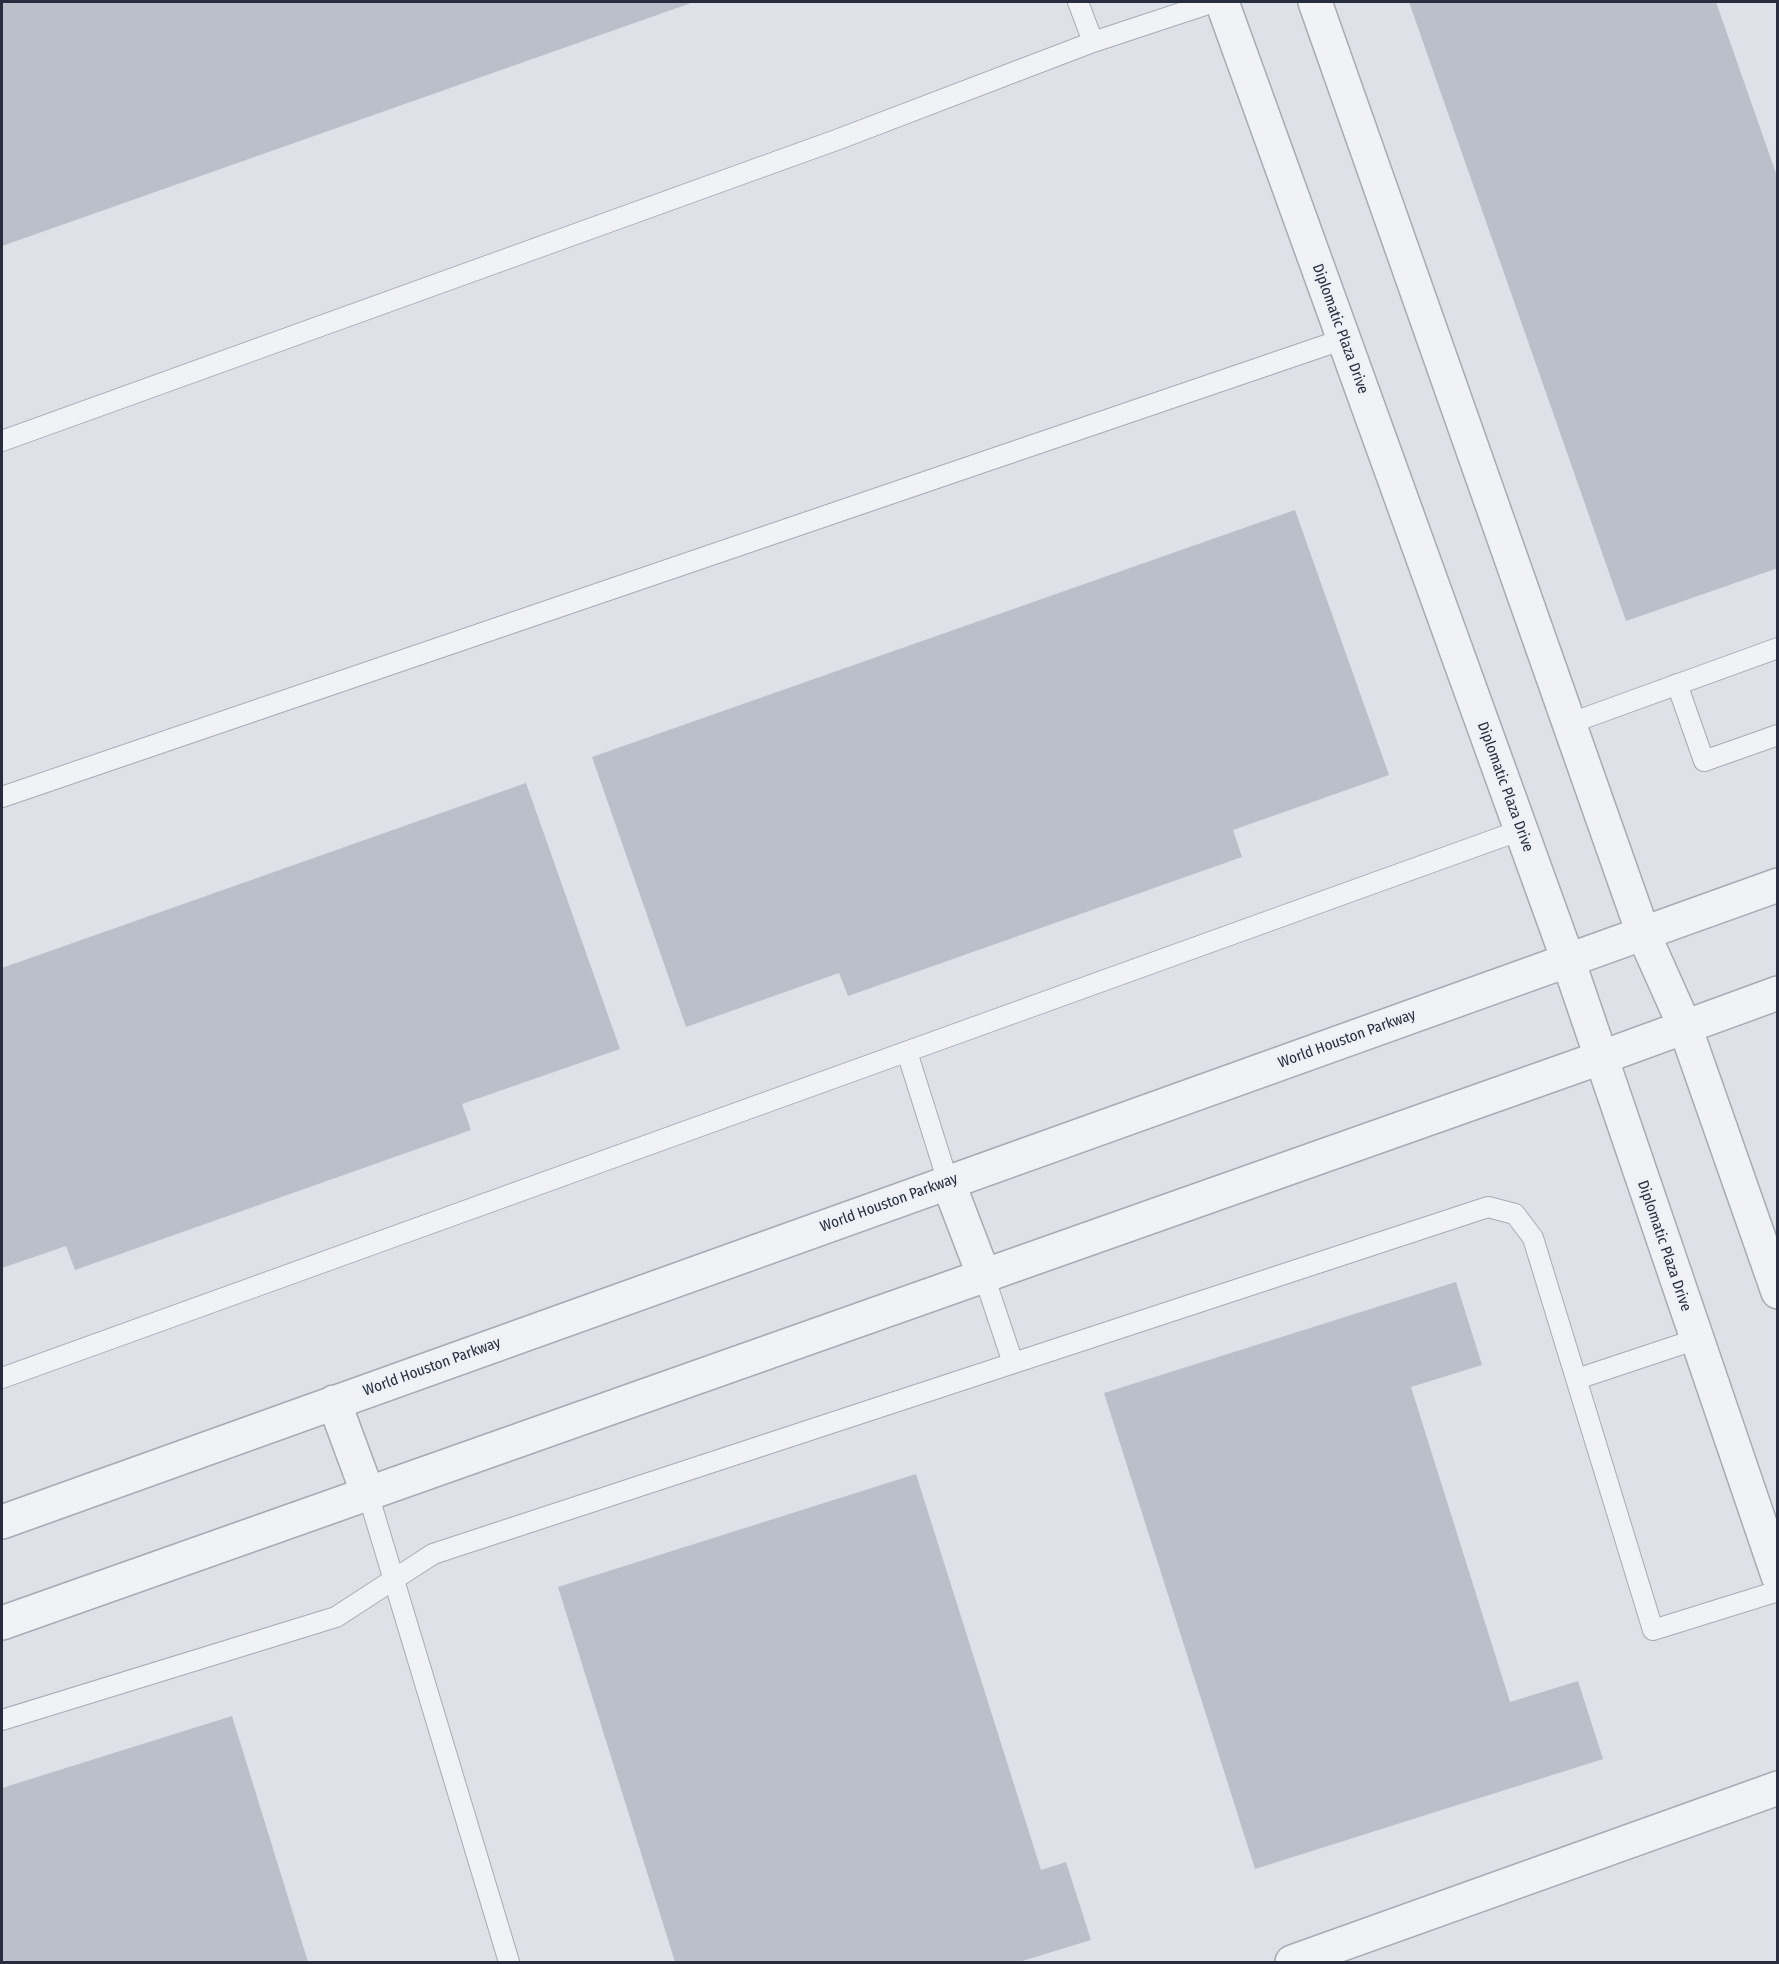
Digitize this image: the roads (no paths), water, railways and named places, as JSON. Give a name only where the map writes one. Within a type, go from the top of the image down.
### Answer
[{"type":"street","name":"Diplomatic Plaza Drive","points":[[1222,2],[1568,960],[1778,1576]]},
{"type":"street","points":[[1315,2],[1571,723],[1643,933],[1685,1027],[1778,1292]]},
{"type":"street","name":"World Houston Parkway","points":[[2,1522],[1778,885]]},
{"type":"street","points":[[2,1623],[1778,993]]},
{"type":"street","points":[[948,1182],[984,1276]]},
{"type":"street","points":[[334,1402],[368,1494]]},
{"type":"street","points":[[1292,1962],[1778,1788]]},
{"type":"lane","points":[[1078,2],[1093,42]]},
{"type":"lane","points":[[2,441],[839,139],[1093,42],[1214,2]]},
{"type":"lane","points":[[2,797],[1344,339]]},
{"type":"lane","points":[[1571,723],[1778,648]]},
{"type":"lane","points":[[1677,684],[1704,761],[1778,735]]},
{"type":"lane","points":[[2,1378],[1521,830]]},
{"type":"lane","points":[[907,1052],[948,1182]]},
{"type":"lane","points":[[2,1720],[336,1617],[433,1554],[1488,1208],[1515,1214],[1533,1238],[1653,1630],[1778,1591]]},
{"type":"lane","points":[[984,1276],[1013,1363]]},
{"type":"lane","points":[[1576,1379],[1697,1339]]},
{"type":"lane","points":[[368,1494],[509,1962]]}]
